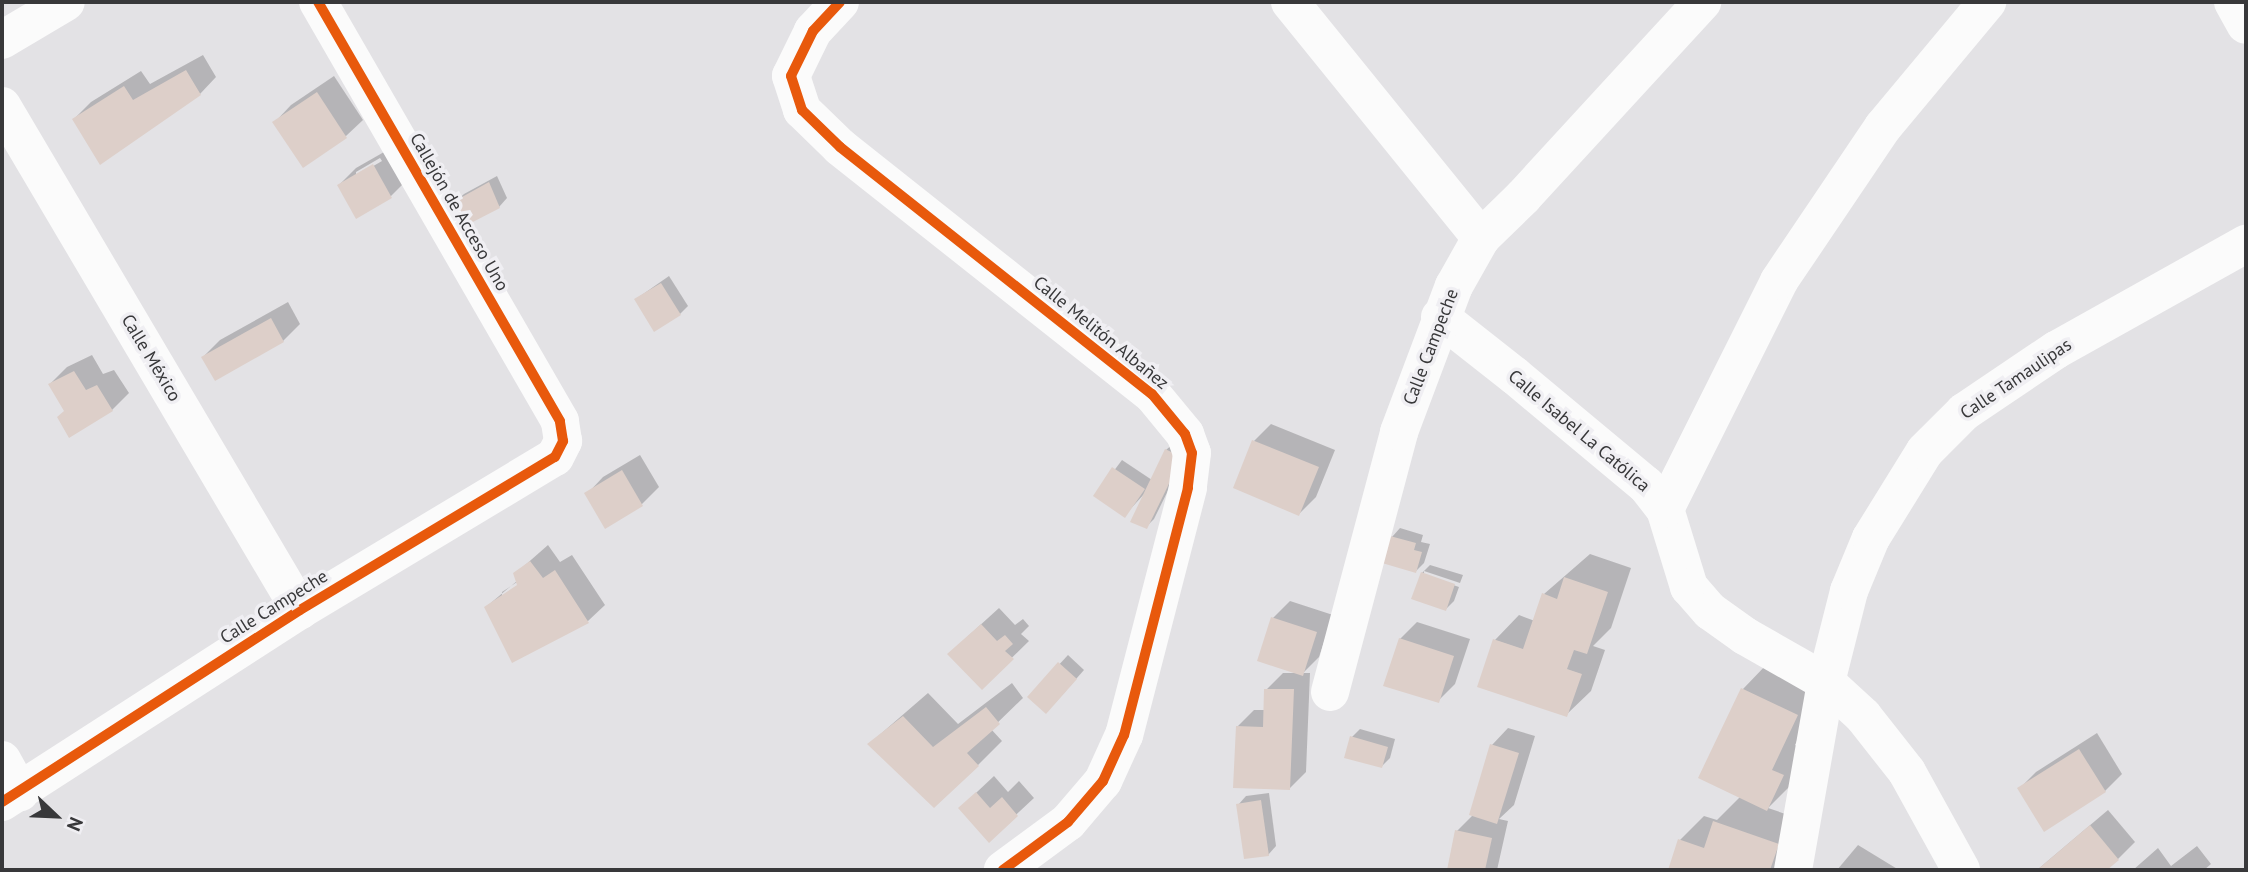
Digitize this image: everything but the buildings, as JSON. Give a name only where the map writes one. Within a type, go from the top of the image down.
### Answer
[{"type":"street","points":[[2,40],[66,2]]},
{"type":"street","name":"Callejón de Acceso Uno","points":[[318,2],[560,421],[563,442]]},
{"type":"street","name":"Calle Melitón Albañez","points":[[840,2],[813,31],[791,76],[802,110],[840,147],[1152,394],[1185,434],[1192,453],[1188,488],[1124,736],[1103,781],[1068,822],[1003,870]]},
{"type":"street","points":[[1290,2],[1481,238]]},
{"type":"street","name":"Calle Campeche","points":[[1330,692],[1399,432],[1440,317],[1481,238],[1523,197],[1702,2]]},
{"type":"street","points":[[1665,509],[1779,281],[1883,127],[1987,2]]},
{"type":"street","points":[[2233,2],[2246,25]]},
{"type":"street","name":"Calle México","points":[[2,106],[300,610]]},
{"type":"street","name":"Calle Tamaulipas","points":[[1793,870],[1826,682],[1853,580],[1871,538],[1925,451],[1964,412],[2056,351],[2246,244]]},
{"type":"street","name":"Calle Isabel La Católica","points":[[1440,317],[1646,485],[1665,509],[1689,586],[1710,611],[1745,636],[1826,682],[1863,716],[1907,772],[1961,870]]},
{"type":"street","name":"Calle Campeche","points":[[8,785],[555,457],[563,442]]},
{"type":"cycle path","points":[[2,802],[300,610],[555,457],[563,441],[560,421],[318,2]]},
{"type":"cycle path","points":[[840,2],[813,31],[791,76],[802,110],[840,147],[1152,394],[1185,434],[1192,453],[1188,488],[1124,735],[1103,781],[1068,822],[1003,870]]}]
